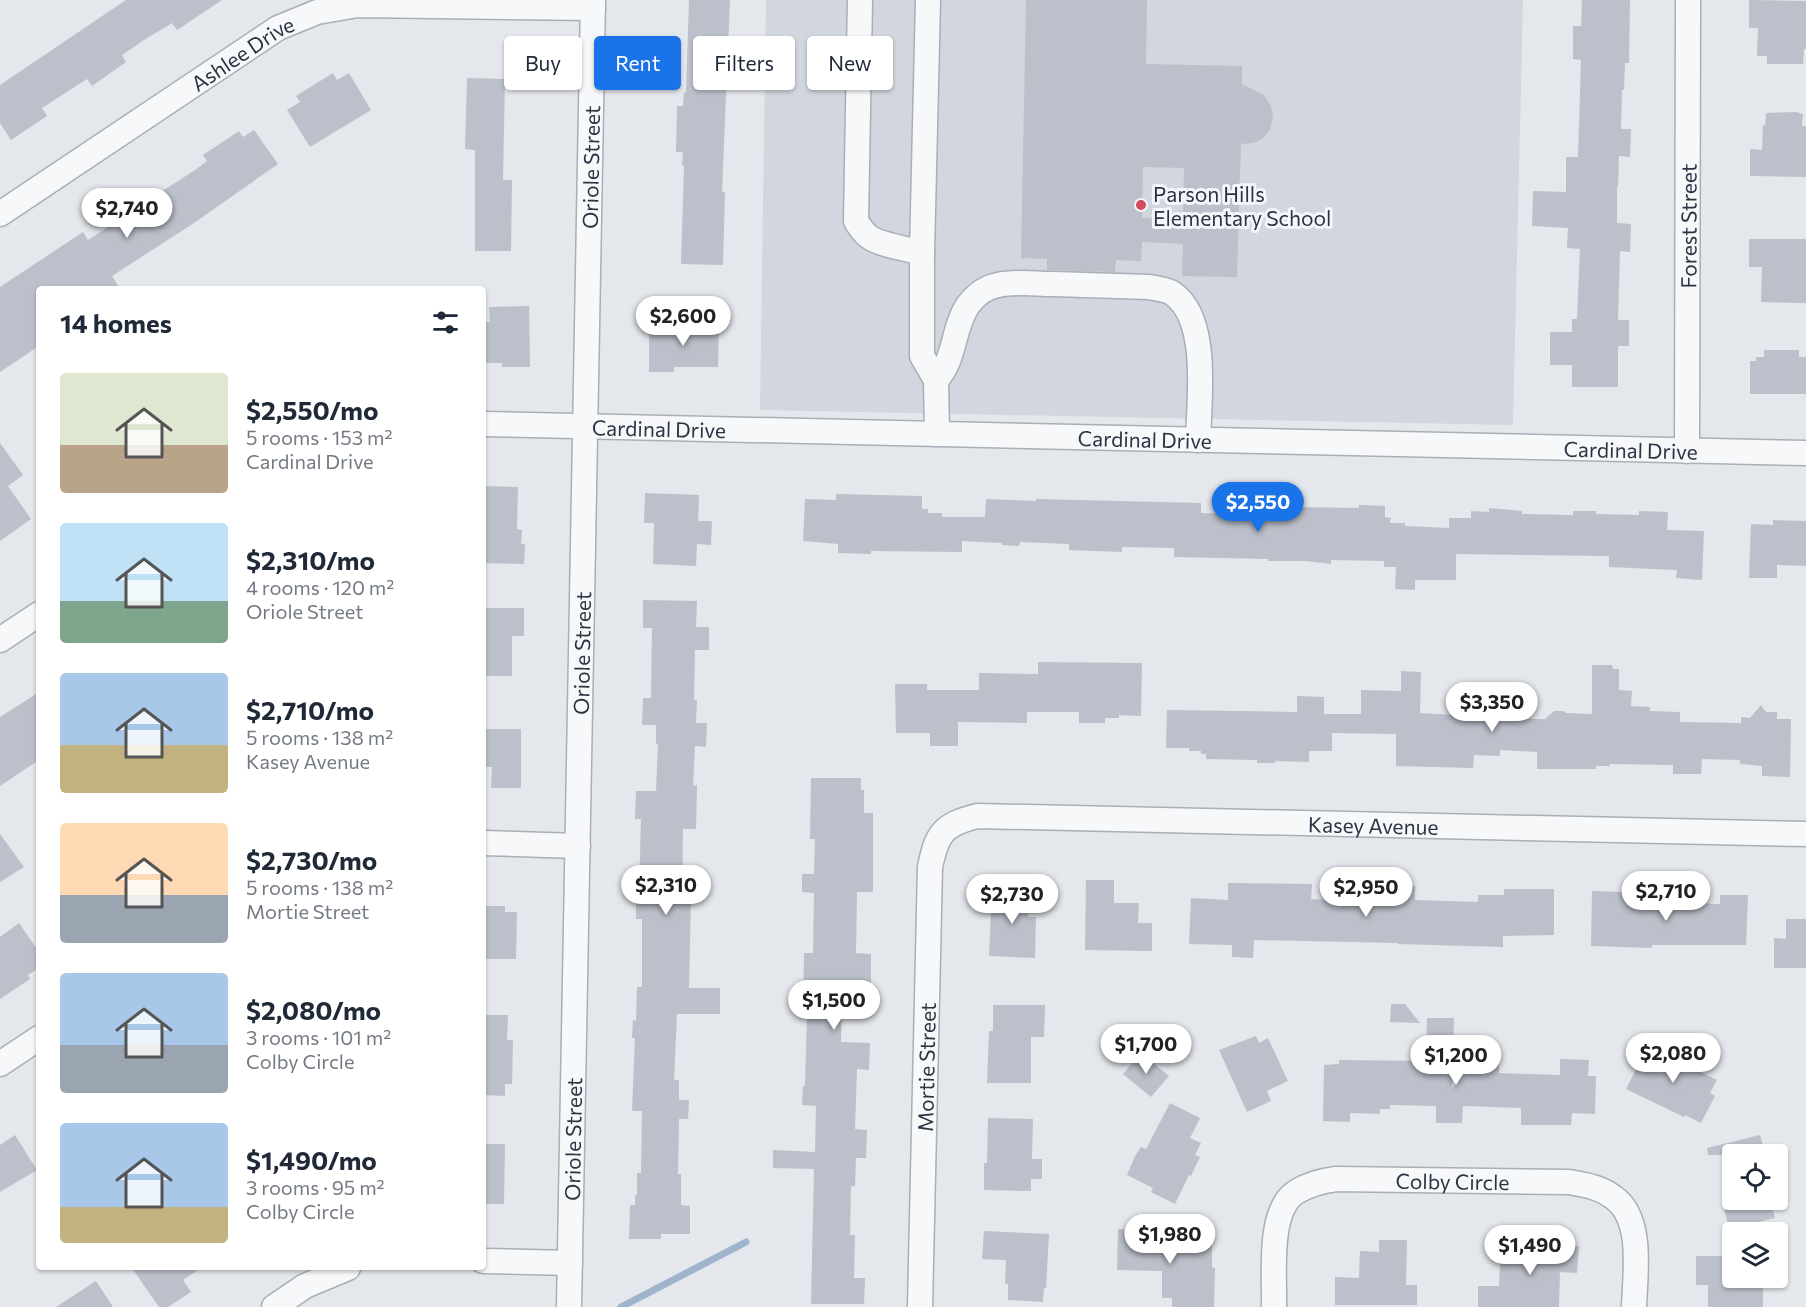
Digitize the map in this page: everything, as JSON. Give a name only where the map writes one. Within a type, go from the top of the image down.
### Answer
[{"type":"street","points":[[860,0],[856,221],[868,236],[877,242],[922,253]]},
{"type":"street","points":[[928,0],[922,356],[936,380],[937,434]]},
{"type":"street","name":"Forest Street","points":[[1687,452],[1688,0]]},
{"type":"street","name":"Ashlee Drive","points":[[0,214],[278,28],[318,12],[358,5],[593,4]]},
{"type":"street","name":"Oriole Street","points":[[568,1307],[593,4]]},
{"type":"street","points":[[936,380],[944,372],[950,358],[959,320],[970,303],[983,291],[997,285],[1150,287],[1170,291],[1182,301],[1190,314],[1196,333],[1200,355],[1198,440]]},
{"type":"street","name":"Cardinal Drive","points":[[486,424],[1806,453]]},
{"type":"street","points":[[0,640],[36,616]]},
{"type":"street","name":"Kasey Avenue","points":[[944,830],[959,821],[977,816],[1806,834]]},
{"type":"street","name":"Mortie Street","points":[[920,1307],[930,867],[934,846],[944,830]]},
{"type":"street","points":[[486,843],[578,846]]},
{"type":"street","points":[[0,1064],[36,1040]]},
{"type":"street","name":"Colby Circle","points":[[1274,1307],[1276,1233],[1281,1210],[1294,1193],[1314,1182],[1347,1179],[1569,1182],[1592,1186],[1615,1197],[1630,1216],[1635,1239],[1634,1307]]},
{"type":"street","points":[[486,1261],[570,1263]]},
{"type":"street","points":[[274,1307],[305,1286],[343,1270]]},
{"type":"shaded area","name":"Parson Hills Elementary School","points":[[766,0],[1523,0],[1513,425],[760,410],[765,90],[795,90],[795,36],[765,36]]},
{"type":"building","points":[[126,0],[222,0],[177,30],[172,23],[144,40],[122,55],[126,62],[92,86],[87,79],[42,108],[47,116],[11,140],[0,123],[0,85]]},
{"type":"building","points":[[689,0],[730,0],[728,36],[693,36],[693,90],[726,90],[722,192],[725,192],[723,265],[681,264],[684,166],[682,165],[683,152],[676,152],[677,106],[683,106],[684,92],[686,93]]},
{"type":"building","points":[[1026,0],[1147,0],[1146,64],[1242,66],[1242,84],[1264,95],[1271,106],[1273,117],[1270,130],[1263,138],[1254,143],[1241,144],[1237,277],[1182,276],[1183,244],[1142,242],[1141,261],[1116,260],[1115,272],[1047,270],[1047,259],[1021,258]],"holes":[[[1143,167],[1184,168],[1183,219],[1142,218]]]},
{"type":"building","points":[[1582,0],[1630,0],[1629,63],[1625,63],[1621,129],[1631,129],[1630,157],[1619,156],[1617,187],[1617,223],[1631,224],[1630,252],[1620,251],[1618,320],[1629,320],[1629,346],[1618,346],[1618,387],[1572,387],[1572,365],[1550,365],[1550,332],[1572,332],[1572,319],[1577,319],[1580,249],[1567,248],[1568,228],[1532,226],[1533,191],[1566,192],[1566,157],[1578,157],[1581,60],[1573,59],[1573,26],[1581,26]]},
{"type":"building","points":[[1749,0],[1806,1],[1806,49],[1804,49],[1803,64],[1767,64],[1767,56],[1757,56],[1758,28],[1749,28]]},
{"type":"building","points":[[333,73],[337,80],[349,73],[371,110],[310,147],[287,110],[300,102],[296,96]]},
{"type":"building","points":[[467,78],[504,79],[503,180],[512,180],[511,251],[475,251],[475,150],[465,149]]},
{"type":"building","points":[[1796,112],[1803,114],[1802,126],[1806,126],[1806,177],[1750,176],[1750,149],[1762,150],[1766,113]]},
{"type":"building","points":[[254,130],[278,164],[194,223],[112,276],[118,286],[36,286],[36,348],[0,372],[0,287],[83,232],[88,240],[122,218],[118,212],[154,188],[158,194],[195,170],[207,161],[203,155],[239,131],[243,137]]},
{"type":"building","points":[[1749,239],[1806,239],[1806,303],[1761,302],[1762,267],[1749,267]]},
{"type":"building","points":[[529,306],[530,367],[502,367],[502,363],[486,363],[486,322],[490,322],[489,307]]},
{"type":"building","points":[[649,326],[719,326],[718,367],[674,367],[674,372],[649,372]]},
{"type":"building","points":[[1764,350],[1799,350],[1799,357],[1806,357],[1806,394],[1750,394],[1750,361],[1756,361],[1756,357],[1764,357]]},
{"type":"building","points":[[0,443],[23,475],[8,486],[31,519],[0,541]]},
{"type":"building","points":[[486,486],[518,487],[517,529],[522,530],[521,544],[525,544],[524,564],[486,563]]},
{"type":"building","points":[[645,493],[699,495],[698,521],[712,521],[711,545],[697,544],[696,566],[653,564],[654,523],[644,523]]},
{"type":"building","points":[[836,494],[922,496],[922,509],[928,509],[928,513],[942,513],[942,517],[985,517],[986,499],[1201,503],[1201,513],[1269,515],[1269,504],[1296,505],[1296,507],[1385,506],[1385,517],[1391,518],[1390,523],[1449,528],[1449,518],[1471,518],[1471,511],[1489,512],[1489,508],[1522,511],[1522,514],[1573,515],[1573,511],[1596,511],[1596,514],[1639,515],[1639,511],[1668,512],[1667,530],[1704,531],[1702,580],[1676,578],[1677,570],[1609,567],[1609,556],[1456,554],[1456,580],[1415,580],[1415,590],[1395,589],[1396,567],[1384,567],[1384,561],[1331,560],[1331,564],[1306,561],[1268,561],[1268,559],[1174,557],[1174,548],[1122,547],[1122,552],[1069,550],[1069,544],[1020,542],[1019,546],[962,541],[962,552],[838,553],[838,544],[803,541],[805,499],[836,500]]},
{"type":"building","points":[[1773,520],[1806,521],[1806,566],[1777,565],[1777,578],[1749,578],[1751,524],[1773,525]]},
{"type":"building","points":[[643,600],[697,601],[696,627],[709,627],[709,650],[695,650],[696,723],[707,723],[706,747],[695,746],[693,786],[697,785],[696,829],[683,829],[682,895],[691,895],[689,988],[720,988],[720,1014],[677,1014],[674,1080],[679,1080],[679,1100],[689,1100],[688,1119],[679,1119],[678,1174],[681,1174],[681,1205],[690,1206],[690,1234],[661,1234],[661,1239],[629,1239],[630,1205],[635,1205],[637,1173],[641,1173],[642,1111],[632,1111],[635,1038],[632,1038],[633,1020],[636,1021],[637,987],[642,987],[642,919],[636,919],[641,819],[635,819],[636,791],[656,791],[658,744],[656,744],[656,725],[642,725],[643,698],[651,698],[652,628],[643,628]]},
{"type":"building","points":[[486,608],[524,608],[524,636],[512,636],[512,676],[486,676]]},
{"type":"building","points":[[1038,662],[1142,663],[1141,716],[1119,715],[1119,718],[1105,718],[1105,723],[1079,723],[1079,712],[1027,712],[1027,723],[958,722],[958,746],[930,746],[930,733],[896,733],[895,684],[927,684],[927,690],[979,690],[979,673],[1038,674]]},
{"type":"building","points":[[1592,665],[1612,665],[1613,669],[1619,669],[1619,690],[1632,691],[1631,706],[1650,707],[1650,711],[1680,712],[1680,722],[1741,723],[1741,717],[1750,718],[1761,705],[1766,712],[1777,712],[1777,719],[1791,719],[1790,777],[1762,776],[1762,766],[1740,764],[1740,760],[1702,759],[1701,774],[1673,774],[1673,765],[1610,764],[1610,766],[1596,766],[1596,769],[1537,769],[1537,752],[1500,750],[1500,756],[1474,755],[1473,768],[1396,766],[1396,734],[1332,733],[1332,751],[1309,751],[1309,762],[1257,763],[1257,760],[1206,759],[1206,754],[1201,754],[1201,751],[1189,751],[1189,748],[1166,748],[1167,710],[1297,712],[1297,696],[1324,697],[1324,714],[1361,714],[1361,690],[1401,691],[1401,671],[1421,672],[1420,713],[1455,715],[1463,706],[1468,713],[1509,714],[1509,719],[1545,719],[1554,711],[1592,714]]},
{"type":"building","points":[[36,694],[36,762],[0,786],[0,717]]},
{"type":"building","points":[[486,729],[521,729],[521,788],[491,788],[492,767],[486,767]]},
{"type":"building","points":[[811,778],[861,778],[861,790],[864,790],[864,813],[873,813],[873,892],[857,892],[856,953],[871,954],[871,984],[842,983],[841,1042],[870,1043],[869,1070],[857,1069],[855,1129],[867,1130],[866,1158],[856,1158],[855,1186],[851,1186],[850,1235],[855,1235],[854,1278],[865,1278],[864,1304],[811,1304],[814,1169],[773,1168],[773,1150],[815,1152],[816,1106],[802,1105],[803,1086],[805,1086],[807,1015],[803,1015],[804,953],[813,953],[814,893],[802,892],[802,874],[814,874],[815,839],[810,839]]},
{"type":"building","points":[[0,834],[24,867],[0,882]]},
{"type":"building","points":[[1086,880],[1114,880],[1114,903],[1139,903],[1138,923],[1152,923],[1152,951],[1085,950]]},
{"type":"building","points":[[1228,883],[1312,884],[1311,899],[1331,900],[1331,904],[1379,905],[1380,886],[1415,886],[1415,900],[1478,902],[1478,895],[1504,895],[1504,889],[1554,889],[1554,935],[1503,936],[1503,947],[1254,940],[1253,958],[1232,957],[1232,945],[1189,944],[1191,898],[1228,900]]},
{"type":"building","points":[[992,889],[1025,889],[1025,895],[1029,895],[1028,917],[1036,917],[1035,958],[989,956]]},
{"type":"building","points":[[1592,891],[1654,893],[1654,908],[1690,908],[1690,903],[1720,904],[1720,895],[1748,895],[1746,945],[1652,945],[1652,948],[1591,946]]},
{"type":"building","points":[[486,906],[505,906],[505,912],[517,912],[516,959],[486,959]]},
{"type":"building","points":[[1786,919],[1806,919],[1806,968],[1774,968],[1774,938],[1786,939]]},
{"type":"building","points":[[19,923],[36,948],[36,970],[28,975],[30,979],[0,999],[0,937]]},
{"type":"building","points":[[1391,1004],[1405,1004],[1420,1023],[1390,1022]]},
{"type":"building","points":[[993,1005],[1045,1005],[1044,1037],[1031,1037],[1031,1083],[987,1083],[989,1031],[993,1031]]},
{"type":"building","points":[[486,1015],[508,1015],[507,1040],[513,1040],[512,1084],[505,1084],[505,1096],[486,1095]]},
{"type":"building","points":[[1427,1018],[1454,1018],[1452,1088],[1478,1058],[1499,1063],[1499,1073],[1560,1075],[1560,1059],[1589,1060],[1588,1076],[1596,1076],[1595,1114],[1572,1113],[1571,1125],[1521,1125],[1521,1108],[1463,1106],[1462,1123],[1436,1123],[1436,1106],[1390,1105],[1390,1109],[1380,1109],[1380,1114],[1350,1113],[1350,1122],[1323,1121],[1324,1065],[1339,1064],[1339,1060],[1426,1061]]},
{"type":"building","points":[[1256,1036],[1259,1043],[1268,1038],[1288,1081],[1267,1091],[1271,1101],[1247,1112],[1219,1050]]},
{"type":"building","points":[[1648,1046],[1662,1053],[1665,1047],[1699,1065],[1697,1070],[1717,1080],[1710,1093],[1715,1096],[1701,1123],[1626,1089]]},
{"type":"building","points":[[1141,1053],[1169,1076],[1151,1097],[1123,1074]]},
{"type":"building","points":[[1170,1103],[1200,1118],[1190,1138],[1201,1143],[1195,1155],[1200,1157],[1175,1204],[1151,1192],[1153,1188],[1127,1175],[1141,1147],[1146,1149]]},
{"type":"building","points":[[988,1118],[1033,1119],[1032,1159],[1042,1159],[1042,1179],[1031,1179],[1031,1191],[984,1190]]},
{"type":"building","points":[[15,1135],[36,1171],[0,1192],[0,1145]]},
{"type":"building","points":[[1760,1135],[1763,1144],[1723,1144]]},
{"type":"building","points":[[486,1144],[505,1144],[504,1204],[486,1204]]},
{"type":"building","points":[[1722,1144],[1722,1155],[1708,1155],[1707,1148]]},
{"type":"building","points":[[1724,1210],[1773,1210],[1775,1218],[1758,1222],[1727,1222]]},
{"type":"building","points":[[1118,1229],[1177,1231],[1177,1244],[1212,1245],[1212,1267],[1215,1268],[1214,1307],[1172,1307],[1172,1298],[1162,1298],[1162,1271],[1117,1270]]},
{"type":"building","points":[[984,1231],[1049,1234],[1043,1302],[1008,1300],[1008,1284],[1005,1284],[1006,1260],[982,1259]]},
{"type":"building","points":[[1379,1240],[1407,1240],[1406,1285],[1417,1285],[1417,1305],[1335,1305],[1335,1277],[1359,1278],[1360,1251],[1379,1252]]},
{"type":"building","points":[[1501,1242],[1579,1246],[1577,1273],[1560,1272],[1559,1307],[1478,1307],[1478,1286],[1499,1286]]},
{"type":"building","points":[[1696,1256],[1722,1256],[1722,1288],[1763,1288],[1763,1307],[1708,1307],[1708,1285],[1696,1285]]},
{"type":"building","points":[[133,1270],[198,1270],[183,1280],[191,1292],[168,1307],[159,1307]]},
{"type":"building","points":[[96,1281],[113,1307],[56,1307]]},
{"type":"waterway","points":[[621,1307],[746,1242]]},
{"type":"place","name":"Parson Hills Elementary School","points":[[1141,205]]}]
